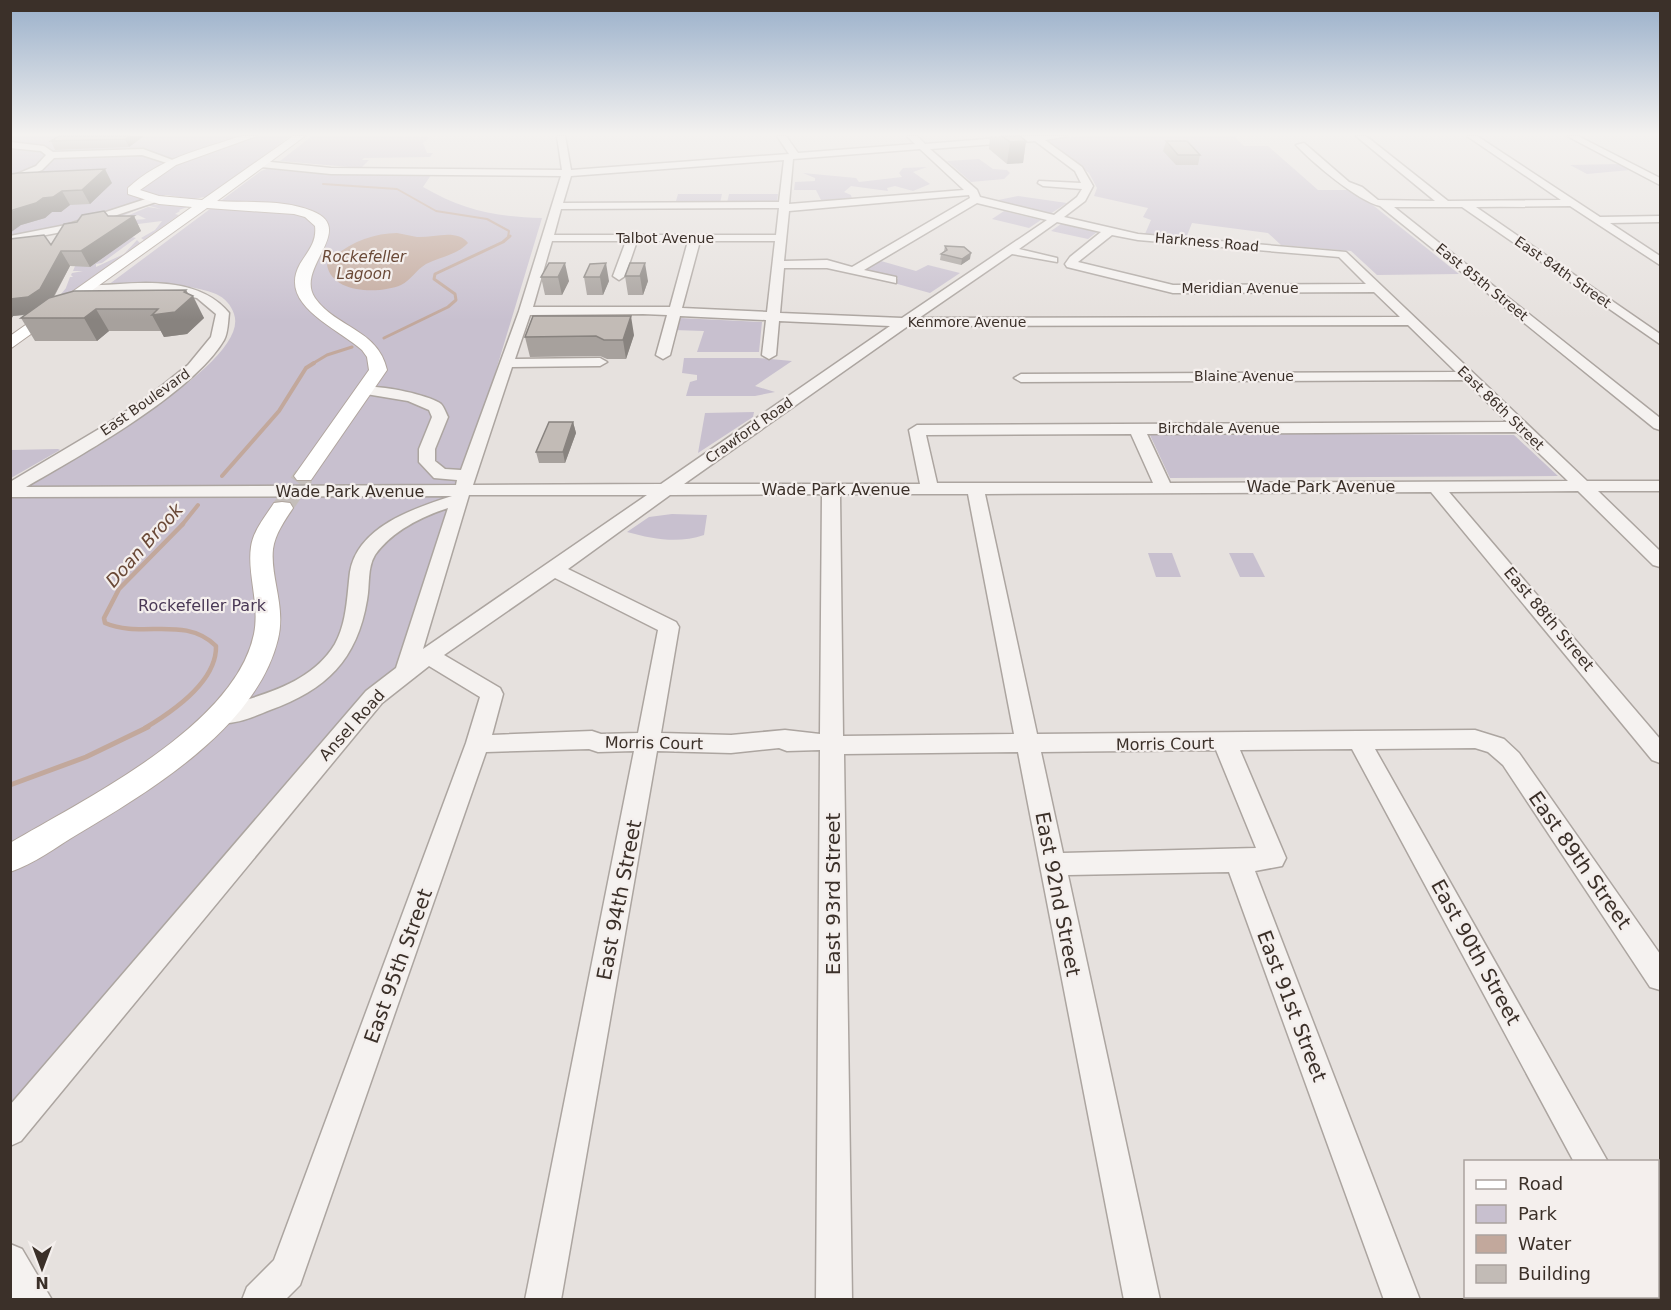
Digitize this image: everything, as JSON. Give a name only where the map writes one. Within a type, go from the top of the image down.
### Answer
[{"type":"main road","points":[[146,197],[295,210],[314,217],[322,225],[323,237],[305,267],[303,291],[313,305],[362,340],[372,351],[378,370],[304,476]]},
{"type":"main road","points":[[10,344],[217,197]]},
{"type":"main road","points":[[10,859],[140,779],[199,736],[220,716],[246,680],[264,643],[269,611],[262,549],[268,531],[282,508]]},
{"type":"street","points":[[416,664],[463,489],[525,311],[558,197]]},
{"type":"street","points":[[769,355],[786,197]]},
{"type":"street","points":[[555,206],[784,207],[954,197]]},
{"type":"street","points":[[855,270],[972,197]]},
{"type":"street","name":"Harkness Road","points":[[978,197],[1055,219],[1138,237],[1342,254]]},
{"type":"street","name":"Crawford Road","points":[[416,664],[554,570],[765,418],[908,322],[1083,197]]},
{"type":"street","name":"East 85th Street","points":[[1369,197],[1384,204],[1660,425]]},
{"type":"street","points":[[1437,197],[1446,204]]},
{"type":"street","points":[[1562,197],[1659,259]]},
{"type":"street","points":[[10,239],[68,228],[155,199]]},
{"type":"street","points":[[1384,204],[1571,203]]},
{"type":"street","name":"East 84th Street","points":[[1465,204],[1660,340]]},
{"type":"street","points":[[1597,220],[1660,219]]},
{"type":"street","name":"Meridian Avenue","points":[[1110,231],[1074,259],[1071,264],[1173,289],[1375,288]]},
{"type":"street","name":"Talbot Avenue","points":[[548,238],[782,238]]},
{"type":"street","points":[[619,276],[633,238]]},
{"type":"street","points":[[663,355],[695,238]]},
{"type":"street","points":[[1009,250],[1053,260]]},
{"type":"street","name":"East 86th Street","points":[[1342,254],[1408,321],[1660,561]]},
{"type":"street","points":[[779,265],[827,264],[892,280]]},
{"type":"street","name":"East Boulevard","points":[[10,491],[176,384],[207,354],[224,332],[225,323],[222,310],[213,300],[203,296],[171,289],[88,290]]},
{"type":"street","name":"Kenmore Avenue","points":[[525,311],[674,311],[908,322],[1408,321]]},
{"type":"street","points":[[506,363],[600,362]]},
{"type":"street","name":"Blaine Avenue","points":[[1021,378],[1467,376]]},
{"type":"street","points":[[366,390],[411,397],[435,407],[440,417],[427,449],[428,462],[440,474],[463,489]]},
{"type":"street","name":"Birchdale Avenue","points":[[930,489],[917,430],[1521,427]]},
{"type":"street","points":[[1137,429],[1164,488]]},
{"type":"street","name":"East 88th Street","points":[[1435,486],[1660,754]]},
{"type":"street","name":"Wade Park Avenue","points":[[10,491],[1660,486]]},
{"type":"street","name":"East 92nd Street","points":[[975,488],[1142,1299]]},
{"type":"street","points":[[220,716],[242,712],[277,698],[328,665],[343,647],[351,628],[358,600],[359,568],[366,554],[387,534],[416,514],[463,489]]},
{"type":"street","name":"East 93rd Street","points":[[831,489],[825,744],[834,1299]]},
{"type":"street","name":"East 94th Street","points":[[543,1299],[669,627],[554,570]]},
{"type":"street","name":"Ansel Road","points":[[10,1130],[374,697],[416,664]]},
{"type":"street","name":"East 95th Street","points":[[260,1299],[287,1272],[478,743],[492,694],[416,664]]},
{"type":"street","name":"Morris Court","points":[[490,744],[592,740],[598,743],[701,741],[712,744],[785,738],[787,742],[825,744],[1029,745],[1475,739],[1496,745]]},
{"type":"street","name":"East 90th Street","points":[[1360,742],[1591,1160]]},
{"type":"street","points":[[1052,864],[1238,861],[1273,858],[1225,743]]},
{"type":"street","name":"East 89th Street","points":[[1496,745],[1511,759],[1660,977]]},
{"type":"street","name":"East 91st Street","points":[[1238,861],[1402,1299]]},
{"type":"street","points":[[10,1261],[34,1299]]},
{"type":"green space","points":[[11,197],[159,197],[77,224],[11,237]]},
{"type":"green space","name":"Rockefeller Park","points":[[226,197],[443,197],[466,207],[494,214],[542,218],[405,672],[11,1130],[11,490],[104,439],[182,387],[213,360],[231,336],[234,314],[229,305],[216,294],[190,287],[108,285]]},
{"type":"green space","points":[[677,197],[721,197],[720,203],[654,203],[676,201]]},
{"type":"green space","points":[[728,197],[778,197],[777,202],[727,203]]},
{"type":"green space","points":[[820,197],[852,197],[852,199],[822,202]]},
{"type":"green space","points":[[1026,197],[1067,203],[1047,216],[988,202]]},
{"type":"green space","points":[[1099,197],[1363,197],[1459,274],[1377,275],[1351,251],[1281,245],[1268,233],[1192,223],[1186,238],[1145,234],[1151,220],[1143,217],[1148,208]]},
{"type":"green space","points":[[146,205],[187,207],[179,210],[175,214],[179,215],[144,240],[141,238],[155,230],[162,221],[66,233],[143,206],[145,206],[109,222],[146,219],[138,215],[115,221],[148,207],[161,209]]},
{"type":"green space","points":[[1004,211],[1041,220],[1029,228],[992,219]]},
{"type":"green space","points":[[1061,224],[1097,232],[1088,239],[1051,231]]},
{"type":"green space","points":[[132,237],[136,238],[102,263],[96,264],[96,267],[124,254],[137,240],[140,243],[69,294],[61,294],[70,277],[73,277],[72,273],[83,271],[73,271],[75,266],[93,265]]},
{"type":"green space","points":[[881,261],[916,271],[928,265],[960,273],[930,293],[894,283],[898,278],[865,270]]},
{"type":"green space","points":[[679,318],[762,322],[759,352],[697,352],[704,331],[674,330]]},
{"type":"green space","points":[[684,358],[758,358],[792,361],[755,386],[775,392],[755,396],[686,396],[690,382],[697,380],[697,375],[682,373]]},
{"type":"green space","points":[[754,412],[753,417],[698,453],[705,413]]},
{"type":"green space","points":[[1149,433],[1514,435],[1558,476],[1170,478]]},
{"type":"green space","points":[[11,450],[60,450],[11,478]]},
{"type":"green space","points":[[672,514],[707,515],[704,535],[666,540],[627,532],[649,517]]},
{"type":"green space","points":[[1148,553],[1172,553],[1181,577],[1156,577]]},
{"type":"green space","points":[[1229,553],[1253,553],[1265,577],[1240,577]]},
{"type":"water","name":"Rockefeller Lagoon","points":[[397,233],[417,237],[451,235],[463,238],[468,243],[454,253],[426,264],[405,283],[392,288],[358,289],[338,282],[331,275],[327,265],[349,246],[378,235]]},
{"type":"building","points":[[10,197],[52,197],[43,198],[36,203],[10,212]]},
{"type":"building","points":[[104,211],[108,216],[134,216],[81,251],[61,251],[40,289],[28,297],[10,299],[10,239],[44,235],[51,245],[64,224],[77,222],[82,215]]},
{"type":"building","points":[[945,246],[964,247],[971,253],[962,259],[941,254],[947,250]]},
{"type":"building","points":[[549,263],[565,263],[558,277],[541,277]]},
{"type":"building","points":[[606,263],[600,277],[584,277],[590,264]]},
{"type":"building","points":[[630,263],[645,263],[640,276],[625,276]]},
{"type":"building","points":[[186,290],[184,292],[193,296],[175,312],[152,315],[158,309],[96,309],[84,318],[21,318],[49,298],[74,291]]},
{"type":"building","points":[[533,316],[631,316],[623,340],[604,340],[596,336],[525,337]]},
{"type":"building","points":[[549,422],[573,422],[563,452],[536,452]]},
{"type":"waterway","name":"Doan Brook","points":[[411,197],[436,211],[487,219],[509,231],[508,237]]},
{"type":"waterway","name":"Doan Brook","points":[[384,338],[448,307],[456,300],[455,294],[434,279],[435,274],[503,242],[510,236]]},
{"type":"waterway","name":"Doan Brook","points":[[312,364],[327,355],[352,347]]},
{"type":"waterway","name":"Doan Brook","points":[[222,476],[279,411],[306,368],[314,363]]},
{"type":"waterway","name":"Doan Brook","points":[[182,525],[198,505]]},
{"type":"waterway","name":"Doan Brook","points":[[145,728],[180,704],[201,683],[214,659],[216,646],[204,637],[191,632],[177,629],[119,627],[105,623],[104,618],[119,589],[183,524]]},
{"type":"waterway","name":"Doan Brook","points":[[10,785],[86,757],[148,727]]},
{"type":"tunnel","points":[[282,508],[304,476]]}]
